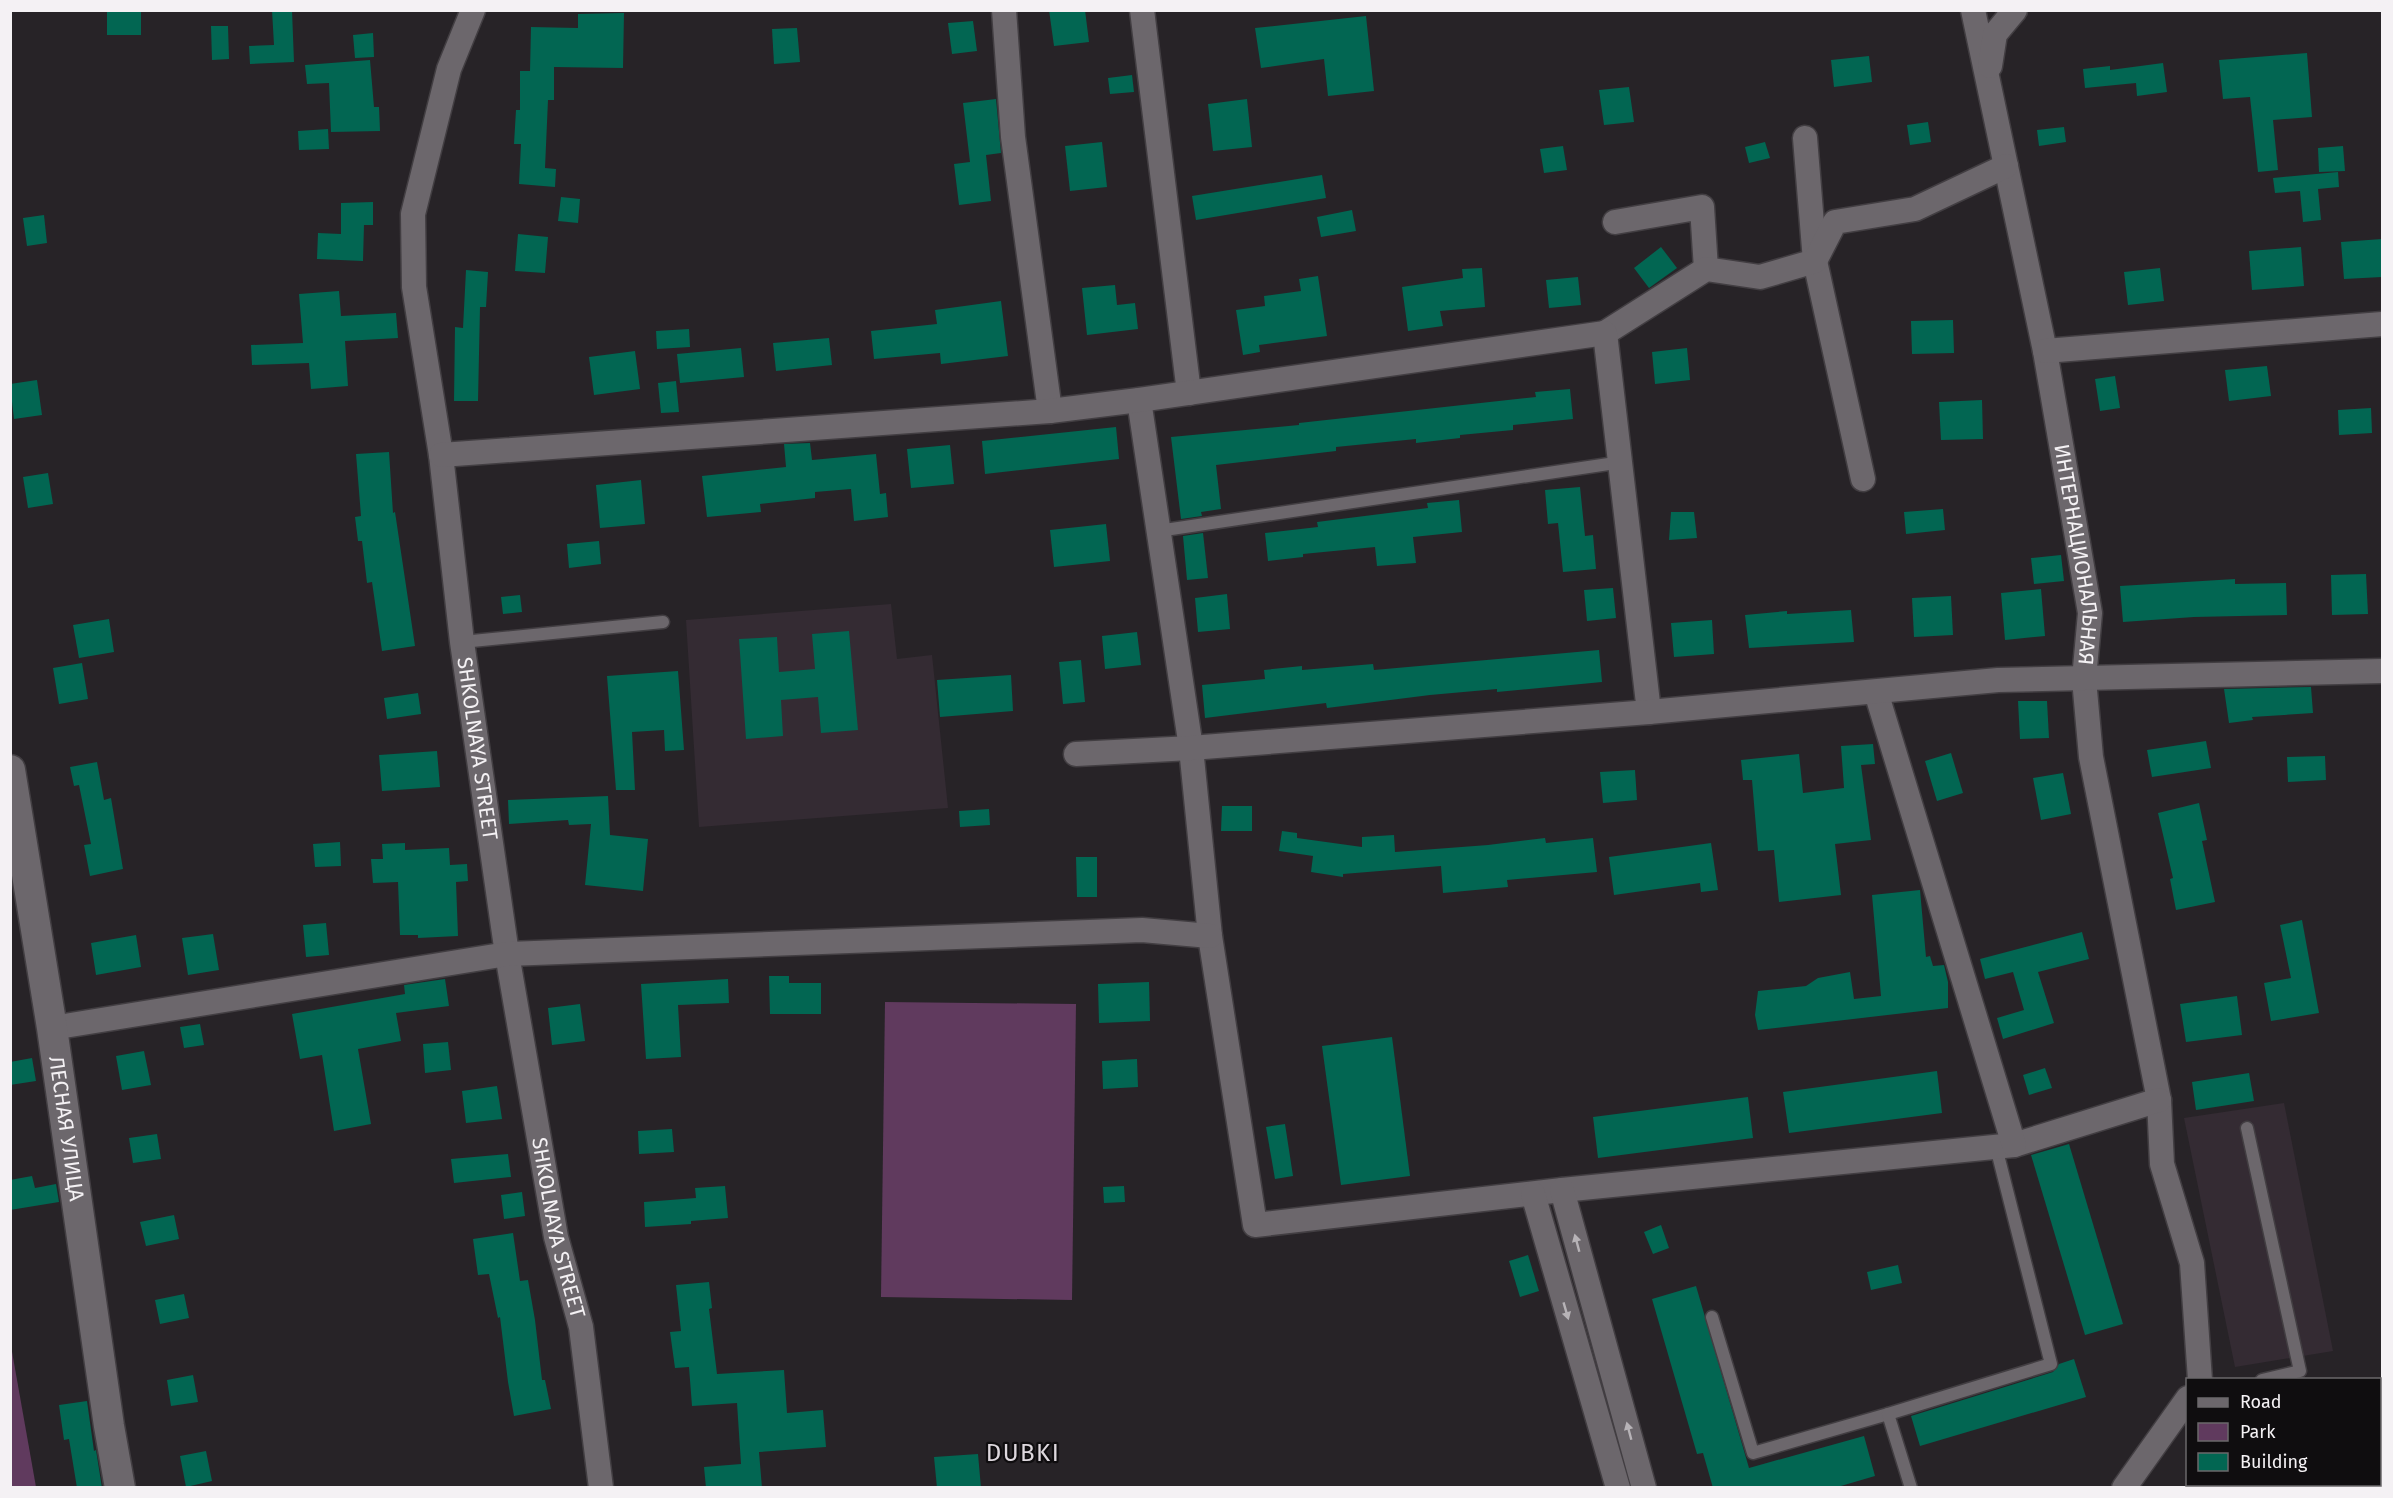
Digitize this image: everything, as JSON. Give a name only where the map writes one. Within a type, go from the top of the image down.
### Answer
[{"type":"street","name":"SHKOLNAYA STREET","points":[[473,10],[449,69],[413,214],[414,287],[441,455],[462,642],[507,954],[556,1237],[581,1327],[601,1488]]},
{"type":"street","points":[[1004,10],[1013,137],[1050,411]]},
{"type":"street","points":[[1142,10],[1189,393]]},
{"type":"street","name":"ИНТЕРНАЦИОНАЛЬНАЯ","points":[[1973,10],[2045,351],[2090,613],[2084,678],[2091,758],[2159,1100],[2162,1164],[2192,1263],[2206,1378]]},
{"type":"street","points":[[1987,80],[1995,34],[2015,10]]},
{"type":"street","points":[[1805,138],[1815,261],[1863,479]]},
{"type":"street","points":[[441,455],[1050,411],[1605,333],[1706,269],[1760,277],[1815,261],[1835,222],[1915,209],[2006,166]]},
{"type":"street","points":[[1615,222],[1702,207],[1706,269]]},
{"type":"street","points":[[2045,351],[2382,324]]},
{"type":"street","points":[[1605,333],[1622,462],[1649,712]]},
{"type":"street","points":[[1139,400],[1191,748],[1210,936],[1256,1225],[1562,1190],[2005,1146],[2159,1100]]},
{"type":"street","points":[[1076,754],[1191,748],[1649,712],[1998,680],[2382,671]]},
{"type":"street","points":[[1876,692],[2005,1146]]},
{"type":"street","name":"ЛЕСНАЯ УЛИЦА","points":[[10,770],[52,1028],[107,1414],[120,1488]]},
{"type":"street","points":[[52,1028],[507,954],[1142,930],[1210,936]]},
{"type":"street","points":[[1562,1190],[1644,1488]]},
{"type":"street","points":[[1533,1194],[1618,1488]]},
{"type":"street","points":[[2124,1488],[2186,1399]]},
{"type":"lane","points":[[1158,531],[1622,462]]},
{"type":"lane","points":[[462,642],[663,622]]},
{"type":"lane","points":[[2247,1128],[2300,1371],[2270,1378]]},
{"type":"lane","points":[[1712,1317],[1752,1453],[2051,1364],[2005,1146]]},
{"type":"lane","points":[[1888,1414],[1911,1488]]},
{"type":"shaded area","points":[[891,604],[897,659],[932,655],[948,808],[699,827],[686,620]]},
{"type":"shaded area","points":[[2284,1103],[2333,1351],[2235,1367],[2184,1118]]},
{"type":"green space","points":[[885,1002],[1076,1004],[1072,1300],[881,1297]]},
{"type":"green space","points":[[11,1346],[36,1487],[11,1487]]},
{"type":"building","points":[[107,10],[141,10],[141,35],[107,35]]},
{"type":"building","points":[[272,10],[292,10],[294,62],[250,64],[249,46],[274,45]]},
{"type":"building","points":[[1049,10],[1085,10],[1089,42],[1054,46]]},
{"type":"building","points":[[624,13],[623,68],[554,67],[554,100],[548,100],[545,168],[556,169],[555,187],[519,184],[521,144],[514,144],[516,110],[520,110],[520,71],[530,71],[531,27],[578,28],[578,14]]},
{"type":"building","points":[[1366,16],[1374,91],[1328,96],[1324,59],[1261,68],[1255,28]]},
{"type":"building","points":[[973,21],[977,51],[952,54],[948,23]]},
{"type":"building","points":[[211,26],[228,26],[229,59],[212,60]]},
{"type":"building","points":[[797,28],[800,62],[774,64],[772,29]]},
{"type":"building","points":[[373,33],[374,57],[355,58],[353,35]]},
{"type":"building","points":[[2307,53],[2312,117],[2273,120],[2278,170],[2258,172],[2250,97],[2223,99],[2219,60]]},
{"type":"building","points":[[1869,56],[1872,82],[1834,87],[1831,60]]},
{"type":"building","points":[[370,60],[374,107],[379,107],[380,131],[331,132],[329,83],[307,84],[305,65]]},
{"type":"building","points":[[2163,63],[2167,92],[2137,96],[2136,83],[2085,88],[2083,69],[2110,66],[2110,70]]},
{"type":"building","points":[[1132,75],[1134,92],[1110,94],[1108,78]]},
{"type":"building","points":[[1629,87],[1634,122],[1604,125],[1599,90]]},
{"type":"building","points":[[996,99],[1001,153],[986,155],[991,201],[959,205],[954,164],[970,162],[963,103]]},
{"type":"building","points":[[1247,99],[1252,147],[1213,151],[1208,104]]},
{"type":"building","points":[[1928,122],[1931,142],[1910,145],[1907,125]]},
{"type":"building","points":[[2064,127],[2066,142],[2039,146],[2037,130]]},
{"type":"building","points":[[328,129],[329,149],[299,150],[298,131]]},
{"type":"building","points":[[1102,142],[1107,187],[1070,191],[1065,146]]},
{"type":"building","points":[[1765,142],[1770,158],[1749,163],[1745,147]]},
{"type":"building","points":[[1563,146],[1567,170],[1544,173],[1540,149]]},
{"type":"building","points":[[2343,146],[2345,171],[2319,172],[2318,148]]},
{"type":"building","points":[[2338,172],[2339,187],[2318,189],[2321,220],[2303,222],[2300,191],[2275,193],[2273,178]]},
{"type":"building","points":[[1322,175],[1326,198],[1196,220],[1192,196]]},
{"type":"building","points":[[561,197],[580,199],[578,223],[558,221]]},
{"type":"building","points":[[373,202],[373,225],[364,225],[363,261],[317,259],[318,233],[341,234],[341,203]]},
{"type":"building","points":[[1352,210],[1356,231],[1321,237],[1317,217]]},
{"type":"building","points":[[44,215],[47,243],[27,246],[23,218]]},
{"type":"building","points":[[518,234],[548,237],[545,273],[515,271]]},
{"type":"building","points":[[2382,239],[2382,277],[2344,279],[2341,242]]},
{"type":"building","points":[[1661,247],[1677,268],[1649,288],[1634,268]]},
{"type":"building","points":[[2301,247],[2304,286],[2252,290],[2249,251]]},
{"type":"building","points":[[1482,268],[1485,307],[1440,311],[1443,326],[1408,331],[1402,287],[1463,278],[1462,269]]},
{"type":"building","points":[[2160,268],[2164,301],[2128,305],[2124,272]]},
{"type":"building","points":[[466,270],[488,272],[486,307],[480,307],[478,401],[454,401],[455,327],[463,328]]},
{"type":"building","points":[[1318,276],[1327,336],[1259,345],[1260,352],[1243,355],[1236,310],[1265,306],[1264,296],[1301,291],[1299,279]]},
{"type":"building","points":[[1578,277],[1581,305],[1549,308],[1546,280]]},
{"type":"building","points":[[1115,285],[1117,305],[1135,303],[1138,329],[1087,335],[1082,288]]},
{"type":"building","points":[[339,291],[341,316],[396,313],[398,338],[345,341],[348,386],[311,389],[309,363],[252,365],[251,345],[303,343],[299,294]]},
{"type":"building","points":[[1001,301],[1008,356],[941,364],[940,353],[874,359],[871,331],[937,324],[935,310]]},
{"type":"building","points":[[1953,320],[1954,353],[1912,354],[1911,321]]},
{"type":"building","points":[[689,329],[690,347],[657,349],[656,331]]},
{"type":"building","points":[[829,338],[832,365],[776,371],[773,343]]},
{"type":"building","points":[[741,348],[744,377],[680,383],[677,354]]},
{"type":"building","points":[[1687,348],[1690,380],[1655,384],[1652,352]]},
{"type":"building","points":[[635,351],[640,389],[594,395],[589,357]]},
{"type":"building","points":[[2267,366],[2271,396],[2229,401],[2225,370]]},
{"type":"building","points":[[2115,376],[2120,408],[2100,411],[2095,379]]},
{"type":"building","points":[[37,380],[42,415],[14,419],[10,384]]},
{"type":"building","points":[[676,381],[679,412],[661,413],[658,383]]},
{"type":"building","points":[[1570,389],[1573,419],[1513,425],[1513,430],[1460,435],[1460,438],[1416,443],[1416,439],[1336,447],[1336,451],[1216,465],[1221,509],[1201,512],[1202,516],[1181,519],[1171,437],[1299,425],[1299,423],[1536,397],[1535,392]]},
{"type":"building","points":[[1982,400],[1983,439],[1941,440],[1939,402]]},
{"type":"building","points":[[2371,408],[2372,433],[2339,435],[2338,410]]},
{"type":"building","points":[[1116,427],[1119,459],[985,474],[982,441]]},
{"type":"building","points":[[810,443],[812,460],[876,454],[880,494],[886,493],[888,517],[854,521],[851,489],[815,492],[815,498],[760,504],[761,512],[707,517],[702,476],[786,467],[784,444]]},
{"type":"building","points":[[950,445],[954,484],[911,488],[907,449]]},
{"type":"building","points":[[389,452],[393,513],[395,512],[415,646],[382,651],[372,582],[367,583],[362,541],[358,541],[355,517],[361,516],[356,454]]},
{"type":"building","points":[[48,473],[53,504],[28,508],[23,477]]},
{"type":"building","points":[[641,480],[645,524],[600,528],[596,485]]},
{"type":"building","points":[[1580,487],[1585,536],[1593,535],[1596,569],[1563,572],[1558,523],[1548,524],[1545,490]]},
{"type":"building","points":[[1459,500],[1462,532],[1413,537],[1416,563],[1377,566],[1375,547],[1303,554],[1303,557],[1268,561],[1265,533],[1318,527],[1317,522],[1428,508],[1427,503]]},
{"type":"building","points":[[1943,509],[1945,530],[1906,534],[1904,512]]},
{"type":"building","points":[[1671,512],[1694,512],[1697,538],[1669,540]]},
{"type":"building","points":[[1106,524],[1110,561],[1054,567],[1050,530]]},
{"type":"building","points":[[1203,533],[1208,578],[1187,580],[1183,536]]},
{"type":"building","points":[[599,541],[601,564],[569,568],[567,544]]},
{"type":"building","points":[[2061,555],[2064,581],[2034,584],[2031,558]]},
{"type":"building","points":[[2366,574],[2368,614],[2332,615],[2331,575]]},
{"type":"building","points":[[2235,579],[2235,584],[2286,583],[2287,615],[2194,617],[2123,622],[2120,586]]},
{"type":"building","points":[[1613,588],[1616,618],[1587,621],[1584,590]]},
{"type":"building","points":[[2041,589],[2045,636],[2005,640],[2001,593]]},
{"type":"building","points":[[1227,594],[1230,629],[1198,632],[1195,598]]},
{"type":"building","points":[[520,595],[522,612],[503,614],[501,597]]},
{"type":"building","points":[[1951,596],[1953,635],[1914,637],[1912,598]]},
{"type":"building","points":[[1851,610],[1854,642],[1749,648],[1745,615],[1787,611],[1787,614]]},
{"type":"building","points":[[109,619],[114,652],[79,658],[73,625]]},
{"type":"building","points":[[1712,620],[1714,654],[1674,657],[1671,623]]},
{"type":"building","points":[[849,631],[858,730],[821,733],[818,697],[781,700],[783,736],[746,739],[739,639],[777,637],[779,672],[815,669],[812,634]]},
{"type":"building","points":[[1137,632],[1141,665],[1105,669],[1102,636]]},
{"type":"building","points":[[1599,650],[1602,682],[1497,692],[1497,689],[1430,695],[1327,708],[1326,703],[1205,718],[1202,685],[1265,679],[1264,670],[1302,666],[1302,670],[1373,664],[1374,670]]},
{"type":"building","points":[[1081,660],[1085,702],[1063,704],[1059,662]]},
{"type":"building","points":[[82,663],[88,699],[59,704],[53,668]]},
{"type":"building","points":[[678,671],[684,750],[665,751],[664,730],[632,732],[635,790],[616,790],[607,676]]},
{"type":"building","points":[[1011,675],[1013,711],[940,717],[937,680]]},
{"type":"building","points":[[2311,687],[2313,713],[2252,717],[2253,720],[2229,723],[2224,689]]},
{"type":"building","points":[[418,693],[421,714],[387,719],[384,698]]},
{"type":"building","points":[[2018,701],[2047,701],[2049,738],[2020,739]]},
{"type":"building","points":[[2206,741],[2211,768],[2152,777],[2147,750]]},
{"type":"building","points":[[1873,744],[1875,764],[1861,765],[1871,840],[1835,844],[1841,895],[1779,902],[1774,850],[1758,851],[1752,780],[1743,780],[1741,760],[1799,754],[1803,793],[1844,788],[1841,746]]},
{"type":"building","points":[[437,751],[440,787],[382,791],[379,755]]},
{"type":"building","points":[[1951,753],[1963,793],[1937,801],[1925,761]]},
{"type":"building","points":[[2325,756],[2326,780],[2288,782],[2287,757]]},
{"type":"building","points":[[97,762],[104,800],[111,798],[123,869],[90,876],[84,845],[91,844],[79,785],[74,786],[70,767]]},
{"type":"building","points":[[1635,770],[1637,800],[1603,803],[1600,772]]},
{"type":"building","points":[[2063,773],[2071,814],[2041,820],[2033,778]]},
{"type":"building","points":[[608,796],[610,835],[648,839],[643,891],[585,885],[591,824],[569,825],[568,820],[509,824],[508,800]]},
{"type":"building","points":[[2199,803],[2207,840],[2202,841],[2215,902],[2176,910],[2170,879],[2173,878],[2158,813]]},
{"type":"building","points":[[1222,806],[1252,806],[1252,831],[1221,831]]},
{"type":"building","points":[[989,809],[990,825],[960,827],[959,811]]},
{"type":"building","points":[[1282,831],[1297,833],[1297,838],[1362,847],[1362,837],[1394,835],[1395,852],[1545,838],[1546,843],[1593,838],[1597,872],[1507,880],[1508,887],[1443,893],[1441,866],[1343,874],[1343,877],[1311,872],[1313,856],[1279,851]]},
{"type":"building","points":[[340,842],[341,866],[315,867],[313,844]]},
{"type":"building","points":[[405,843],[405,850],[449,848],[450,865],[467,864],[468,881],[456,882],[458,936],[418,938],[418,935],[400,935],[398,882],[373,883],[371,859],[383,859],[382,844]]},
{"type":"building","points":[[1711,843],[1718,890],[1701,892],[1700,883],[1614,895],[1609,857]]},
{"type":"building","points":[[1076,857],[1097,857],[1097,897],[1077,897]]},
{"type":"building","points":[[1920,890],[1926,957],[1930,956],[1933,966],[1944,965],[1948,982],[1948,1008],[1758,1030],[1755,1015],[1758,991],[1806,986],[1818,978],[1850,972],[1854,999],[1881,996],[1872,895]]},
{"type":"building","points":[[2302,920],[2319,1013],[2271,1021],[2264,983],[2291,978],[2280,925]]},
{"type":"building","points":[[326,923],[329,955],[306,957],[303,925]]},
{"type":"building","points":[[2082,932],[2089,959],[2038,972],[2054,1023],[2003,1039],[1997,1018],[2024,1010],[2013,972],[1985,979],[1980,959]]},
{"type":"building","points":[[213,934],[219,970],[188,975],[182,938]]},
{"type":"building","points":[[136,935],[141,967],[96,975],[91,943]]},
{"type":"building","points":[[769,976],[789,976],[789,983],[821,983],[821,1014],[770,1014]]},
{"type":"building","points":[[445,979],[449,1006],[396,1013],[401,1041],[358,1049],[371,1124],[334,1131],[322,1055],[300,1059],[292,1014],[405,994],[404,985]]},
{"type":"building","points":[[728,979],[729,1003],[678,1005],[681,1057],[646,1059],[641,984]]},
{"type":"building","points":[[1149,982],[1150,1021],[1099,1023],[1098,984]]},
{"type":"building","points":[[2237,996],[2242,1035],[2186,1042],[2180,1004]]},
{"type":"building","points":[[580,1004],[585,1041],[552,1045],[548,1008]]},
{"type":"building","points":[[200,1024],[204,1045],[184,1048],[180,1027]]},
{"type":"building","points":[[1392,1037],[1410,1176],[1341,1185],[1322,1046]]},
{"type":"building","points":[[448,1042],[451,1070],[425,1073],[423,1044]]},
{"type":"building","points":[[144,1051],[151,1085],[122,1090],[116,1056]]},
{"type":"building","points":[[32,1058],[36,1081],[10,1085],[10,1062]]},
{"type":"building","points":[[1137,1059],[1138,1087],[1103,1089],[1102,1061]]},
{"type":"building","points":[[2045,1068],[2052,1088],[2029,1095],[2023,1075]]},
{"type":"building","points":[[1937,1071],[1942,1113],[1789,1133],[1783,1092]]},
{"type":"building","points":[[2249,1073],[2254,1101],[2196,1110],[2192,1082]]},
{"type":"building","points":[[497,1086],[502,1119],[466,1123],[462,1091]]},
{"type":"building","points":[[1748,1097],[1753,1138],[1598,1158],[1593,1117]]},
{"type":"building","points":[[1285,1124],[1293,1176],[1275,1179],[1266,1127]]},
{"type":"building","points":[[672,1129],[674,1152],[639,1154],[638,1131]]},
{"type":"building","points":[[157,1134],[161,1159],[133,1163],[129,1138]]},
{"type":"building","points":[[2069,1144],[2123,1324],[2085,1335],[2031,1155]]},
{"type":"building","points":[[508,1154],[511,1177],[454,1183],[451,1159]]},
{"type":"building","points":[[32,1176],[35,1188],[56,1184],[59,1202],[10,1210],[10,1180]]},
{"type":"building","points":[[725,1186],[728,1218],[691,1221],[691,1224],[645,1227],[644,1202],[696,1198],[695,1188]]},
{"type":"building","points":[[1124,1186],[1125,1202],[1104,1203],[1103,1187]]},
{"type":"building","points":[[522,1192],[525,1216],[504,1219],[501,1195]]},
{"type":"building","points":[[174,1215],[179,1239],[146,1246],[140,1222]]},
{"type":"building","points":[[1661,1225],[1669,1248],[1653,1254],[1644,1232]]},
{"type":"building","points":[[513,1233],[520,1281],[528,1280],[542,1380],[545,1380],[551,1409],[514,1416],[500,1317],[498,1318],[489,1274],[478,1275],[473,1239]]},
{"type":"building","points":[[1528,1255],[1539,1291],[1520,1297],[1509,1261]]},
{"type":"building","points":[[1898,1265],[1902,1283],[1871,1290],[1867,1272]]},
{"type":"building","points":[[709,1282],[712,1308],[709,1309],[717,1374],[784,1370],[787,1413],[823,1410],[826,1447],[759,1452],[762,1488],[706,1488],[704,1467],[741,1464],[737,1403],[692,1406],[689,1367],[675,1368],[670,1332],[681,1331],[676,1285]]},
{"type":"building","points":[[1696,1286],[1749,1468],[1864,1436],[1875,1476],[1834,1488],[1713,1488],[1703,1453],[1697,1454],[1652,1299]]},
{"type":"building","points":[[184,1294],[189,1318],[160,1324],[155,1300]]},
{"type":"building","points":[[2074,1359],[2086,1397],[1920,1446],[1911,1416],[2053,1372],[2059,1364]]},
{"type":"building","points":[[193,1375],[198,1402],[171,1406],[167,1380]]},
{"type":"building","points":[[87,1401],[102,1488],[77,1488],[69,1439],[64,1440],[59,1405]]},
{"type":"building","points":[[206,1451],[212,1481],[186,1487],[180,1456]]},
{"type":"building","points":[[978,1454],[981,1488],[937,1488],[934,1457]]},
{"type":"district","name":"DUBKI","points":[[1023,1453]]}]
